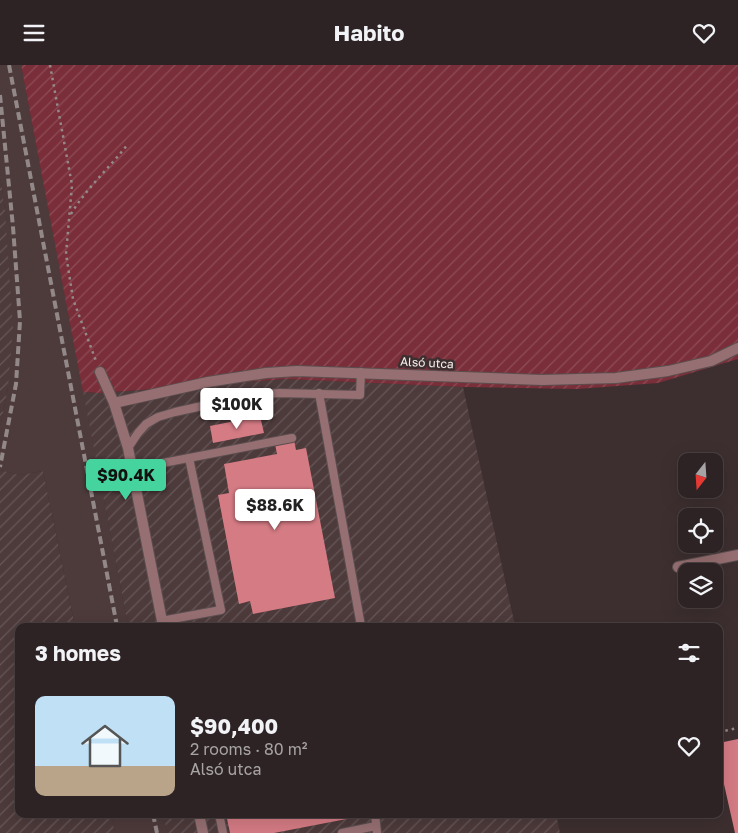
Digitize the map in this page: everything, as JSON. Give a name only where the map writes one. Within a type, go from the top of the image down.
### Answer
[{"type":"street","name":"Alsó utca","points":[[114,403],[208,382],[266,373],[298,371],[542,380],[616,378],[668,371],[711,361],[738,348]]},
{"type":"street","points":[[100,372],[114,403],[128,448],[162,623]]},
{"type":"street","points":[[698,563],[738,555]]},
{"type":"street","points":[[200,818],[203,833]]},
{"type":"lane","points":[[128,448],[146,425],[158,417],[175,412],[252,395],[319,393],[360,395],[361,372]]},
{"type":"lane","points":[[319,393],[360,623]]},
{"type":"lane","points":[[132,469],[292,438]]},
{"type":"lane","points":[[166,623],[221,610],[189,458]]},
{"type":"lane","points":[[220,818],[223,833]]},
{"type":"lane","points":[[342,833],[377,829]]},
{"type":"path","points":[[50,65],[72,185],[66,254],[73,299],[100,372]]},
{"type":"path","points":[[68,217],[77,203],[128,144]]},
{"type":"path","points":[[723,731],[738,728]]},
{"type":"shaded area","points":[[0,65],[21,65],[127,623],[74,623],[43,471],[20,475],[0,470],[0,428],[8,387],[5,211],[0,175]]},
{"type":"shaded area","points":[[21,65],[738,65],[738,359],[658,383],[577,389],[463,387],[286,379],[100,393],[83,392]]},
{"type":"shaded area","points":[[0,175],[5,211],[13,327],[8,387],[0,428]]},
{"type":"shaded area","points":[[286,379],[463,387],[514,623],[127,623],[83,392],[100,393]]},
{"type":"shaded area","points":[[0,470],[20,475],[43,471],[74,623],[15,623],[15,818],[112,818],[115,833],[0,833]]},
{"type":"shaded area","points":[[112,818],[164,818],[167,833],[115,833]]},
{"type":"shaded area","points":[[164,818],[557,818],[560,833],[167,833]]},
{"type":"building","points":[[260,416],[264,433],[213,443],[210,426]]},
{"type":"building","points":[[294,440],[296,450],[306,448],[335,598],[253,614],[250,601],[239,604],[218,495],[229,493],[224,464],[277,454],[275,444]]},
{"type":"building","points":[[738,739],[738,833],[735,833],[723,780],[723,742]]},
{"type":"building","points":[[227,818],[352,818],[274,833],[230,833]]},
{"type":"railway","points":[[9,65],[116,623]]},
{"type":"railway","points":[[0,95],[20,321],[16,384],[0,467]]},
{"type":"railway","points":[[154,818],[157,833]]}]
